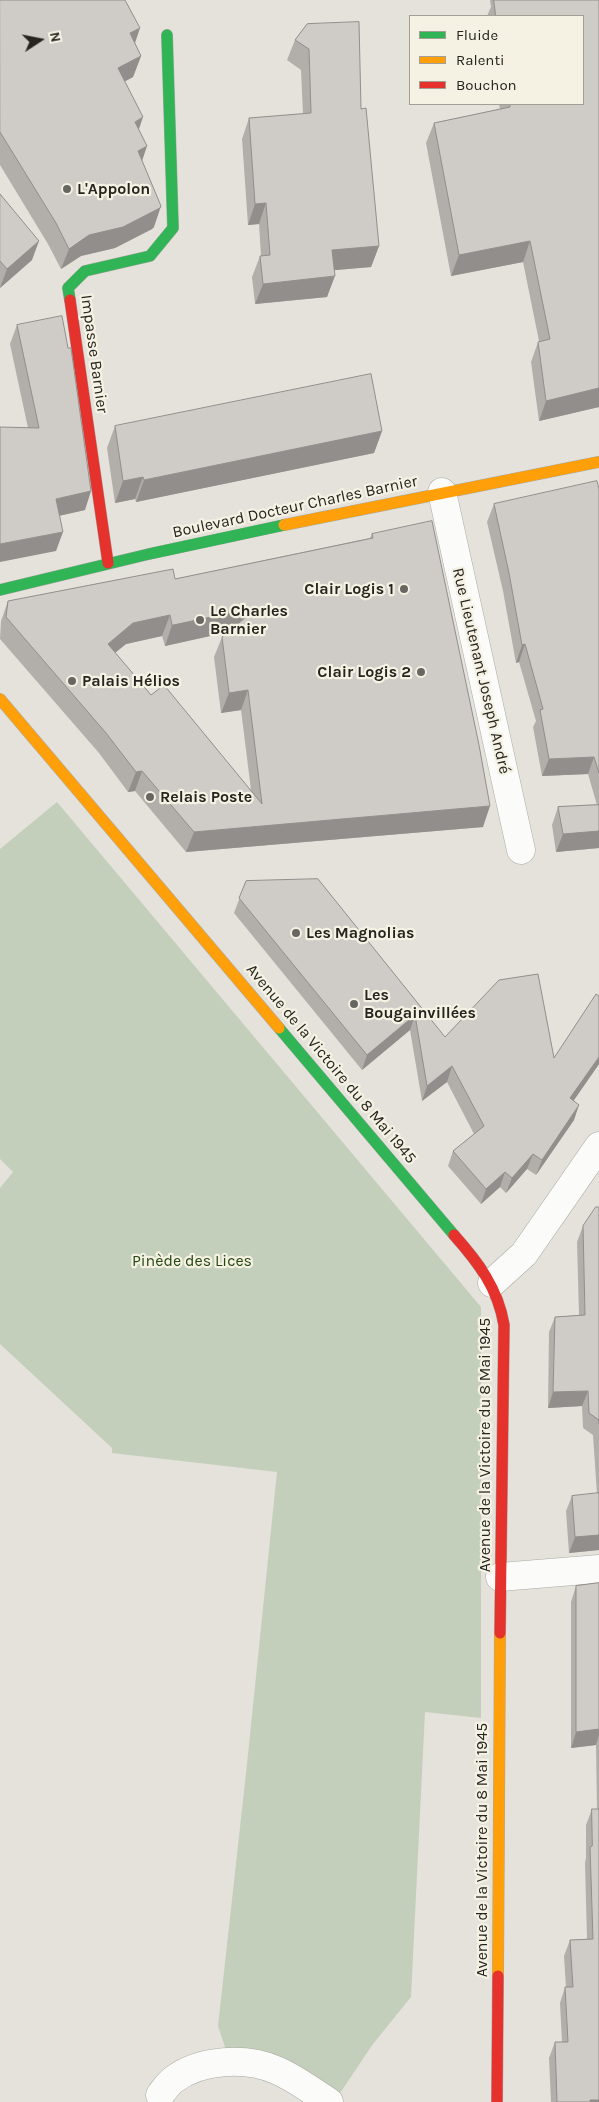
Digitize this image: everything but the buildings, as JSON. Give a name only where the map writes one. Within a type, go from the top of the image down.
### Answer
[{"type":"street","name":"Impasse Barnier","points":[[108,563],[68,288],[85,271],[150,256],[173,228],[167,35]]},
{"type":"street","name":"Boulevard Docteur Charles Barnier","points":[[0,590],[108,563],[442,492],[599,462]]},
{"type":"street","name":"Rue Lieutenant Joseph André","points":[[442,492],[521,850]]},
{"type":"street","name":"Avenue de la Victoire du 8 Mai 1945","points":[[0,699],[469,1251],[492,1283],[500,1300],[504,1325],[500,1577],[498,2102]]},
{"type":"street","points":[[492,1283],[524,1254],[599,1146]]},
{"type":"street","points":[[500,1577],[599,1569]]},
{"type":"street","points":[[160,2095],[173,2080],[197,2068],[220,2063],[241,2062],[284,2073],[329,2102]]},
{"type":"green space","name":"Pinède des Lices","points":[[57,802],[481,1307],[481,1718],[425,1712],[411,1997],[373,2044],[334,2102],[230,2062],[218,2026],[277,1472],[112,1453],[112,1448],[0,1344],[0,1188],[13,1172],[0,1159],[0,849]]},
{"type":"traffic: fast","points":[[70,300],[68,288],[85,271],[150,256],[173,228],[167,35]]},
{"type":"traffic: fast","points":[[0,590],[149,554],[284,525]]},
{"type":"traffic: fast","points":[[279,1028],[454,1235]]},
{"type":"traffic: slow","points":[[284,525],[599,462]]},
{"type":"traffic: slow","points":[[0,699],[279,1028]]},
{"type":"traffic: slow","points":[[498,1976],[500,1633]]},
{"type":"traffic: jam","points":[[70,300],[108,563]]},
{"type":"traffic: jam","points":[[454,1235],[486,1276],[497,1299],[504,1325],[500,1633]]},
{"type":"traffic: jam","points":[[497,2102],[498,1976]]},
{"type":"place","name":"L'Appolon","points":[[67,189]]},
{"type":"place","name":"Clair Logis 1","points":[[404,589]]},
{"type":"place","name":"Le Charles Barnier","points":[[200,620]]},
{"type":"place","name":"Clair Logis 2","points":[[421,672]]},
{"type":"place","name":"Palais Hélios","points":[[72,681]]},
{"type":"place","name":"Relais Poste","points":[[150,797]]},
{"type":"place","name":"Les Magnolias","points":[[296,933]]},
{"type":"place","name":"Les Bougainvillées","points":[[354,1004]]}]
